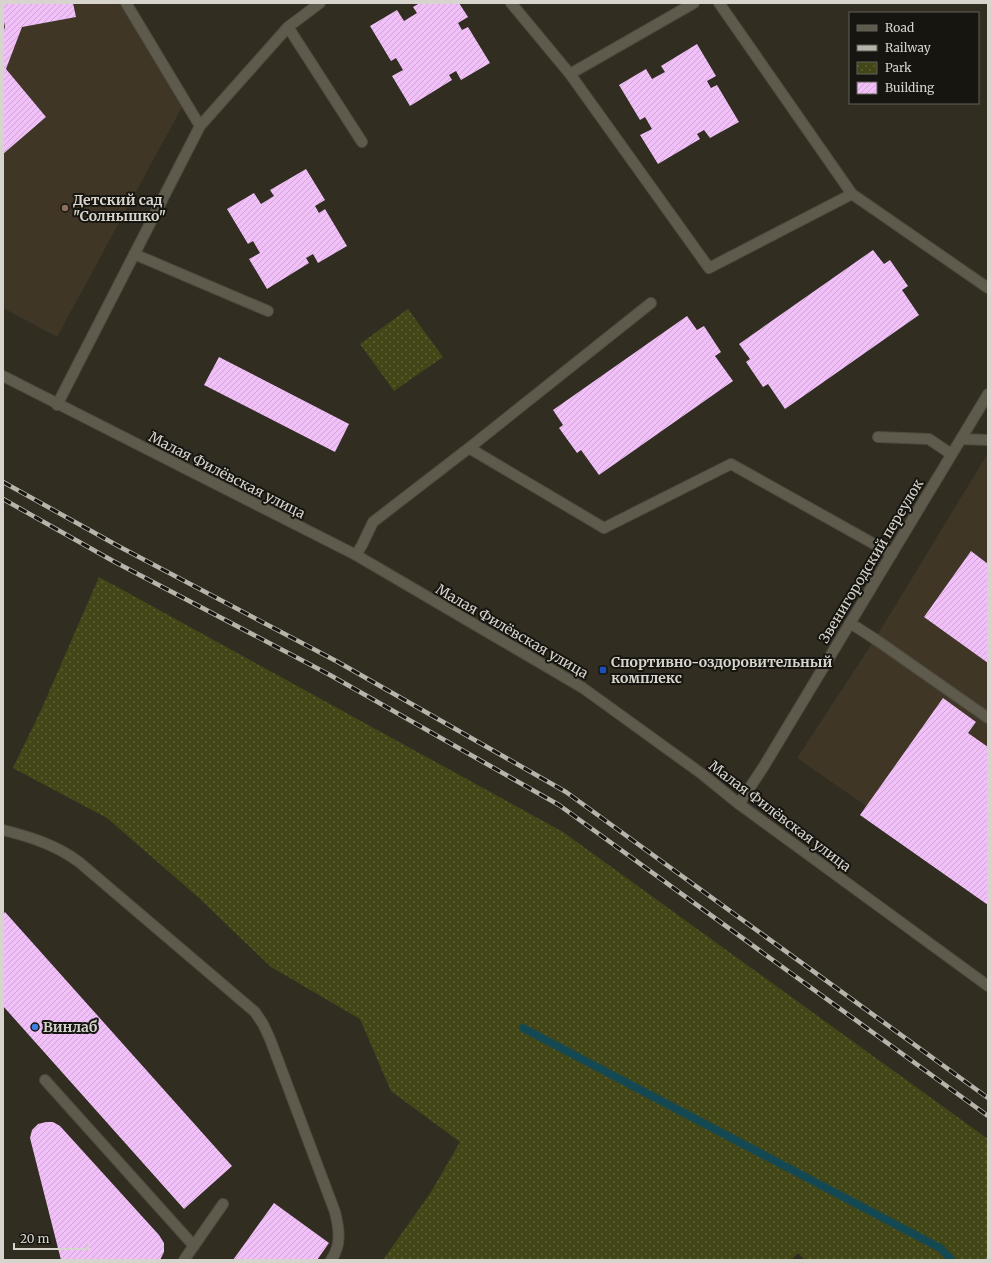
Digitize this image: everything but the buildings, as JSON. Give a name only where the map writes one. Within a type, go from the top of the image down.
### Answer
[{"type":"street","points":[[126,3],[200,126]]},
{"type":"street","points":[[57,405],[200,126],[288,27],[320,3]]},
{"type":"street","points":[[511,3],[570,74],[708,268],[852,194]]},
{"type":"street","points":[[570,74],[694,3]]},
{"type":"street","points":[[719,3],[852,194],[988,288]]},
{"type":"street","points":[[288,27],[362,142]]},
{"type":"street","points":[[134,254],[268,311]]},
{"type":"street","points":[[356,555],[373,522],[469,448],[651,303]]},
{"type":"street","name":"Малая Филёвская улица","points":[[3,376],[57,405],[356,555],[583,688],[702,774],[739,804],[988,986]]},
{"type":"street","name":"Звенигородский переулок","points":[[739,804],[764,766],[988,394]]},
{"type":"street","points":[[878,437],[928,439],[951,454]]},
{"type":"street","points":[[961,439],[988,440]]},
{"type":"street","points":[[469,448],[604,528],[731,464],[892,554]]},
{"type":"street","points":[[850,623],[988,718]]},
{"type":"street","points":[[3,830],[32,837],[49,844],[67,853],[80,862],[255,1012],[270,1039],[335,1212],[339,1238],[337,1253],[331,1260]]},
{"type":"street","points":[[45,1080],[194,1246]]},
{"type":"street","points":[[184,1260],[223,1204]]},
{"type":"shaded area","name":"Детский сад \"Солнышко\"","points":[[3,3],[119,3],[182,107],[57,337],[3,308]]},
{"type":"shaded area","points":[[988,453],[988,905],[860,815],[866,806],[797,758],[875,639]]},
{"type":"green space","points":[[408,309],[443,357],[394,391],[360,344]]},
{"type":"green space","points":[[99,577],[563,832],[988,1139],[988,1260],[805,1260],[798,1253],[791,1260],[383,1260],[431,1192],[460,1142],[391,1091],[360,1019],[271,967],[199,898],[107,818],[13,768],[42,708]]},
{"type":"waterway","points":[[523,1028],[940,1248],[952,1260]]},
{"type":"railway","points":[[3,482],[120,547],[338,662],[566,792],[988,1098]]},
{"type":"railway","points":[[3,499],[113,561],[330,675],[559,805],[988,1116]]},
{"type":"place","name":"Детский сад \"Солнышко\"","points":[[65,208]]},
{"type":"place","name":"Спортивно-оздоровительный комплекс","points":[[603,670]]},
{"type":"place","name":"Винлаб","points":[[35,1027]]}]
